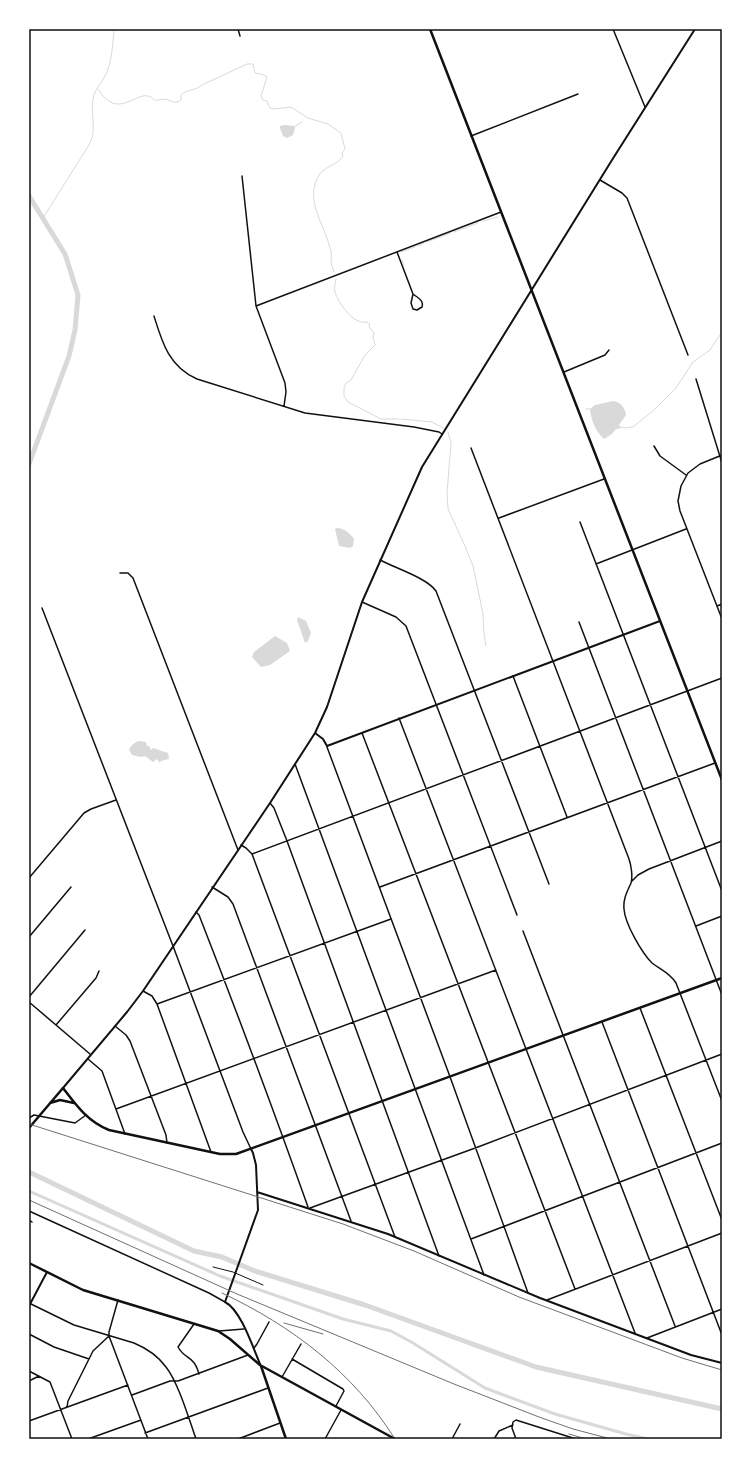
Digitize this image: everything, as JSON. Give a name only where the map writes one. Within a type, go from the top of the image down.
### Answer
[{"type":"main road","points":[[430,29],[634,550],[722,780]]},
{"type":"main road","points":[[29,1128],[63,1088],[86,1115],[101,1127],[167,1143],[211,1152],[232,1154],[251,1149],[722,978]]},
{"type":"main road","points":[[49,1103],[60,1100],[75,1103]]},
{"type":"main road","points":[[29,1263],[83,1290],[218,1331],[260,1365],[336,1406],[390,1438],[395,1439]]},
{"type":"main road","points":[[260,1365],[286,1439]]},
{"type":"street","points":[[238,29],[240,36]]},
{"type":"street","points":[[613,29],[645,108]]},
{"type":"street","points":[[63,1088],[143,991],[270,803],[315,733],[327,707],[362,602],[422,467],[695,29]]},
{"type":"street","points":[[472,136],[578,94]]},
{"type":"street","points":[[242,176],[256,306],[286,383],[284,406]]},
{"type":"street","points":[[600,180],[622,193],[627,198],[688,355]]},
{"type":"street","points":[[256,306],[501,212]]},
{"type":"street","points":[[397,252],[413,294],[411,306],[413,309],[417,310],[422,307],[422,300],[413,294]]},
{"type":"street","points":[[154,316],[167,352],[176,364],[186,373],[197,379],[316,415],[414,427],[438,432],[443,435]]},
{"type":"street","points":[[564,372],[605,355],[609,350]]},
{"type":"street","points":[[696,379],[722,463]]},
{"type":"street","points":[[654,446],[660,456],[686,475]]},
{"type":"street","points":[[471,448],[629,858],[632,881]]},
{"type":"street","points":[[722,454],[700,464],[686,475],[681,486],[678,501],[680,511],[722,619]]},
{"type":"street","points":[[498,518],[606,479]]},
{"type":"street","points":[[580,522],[722,891]]},
{"type":"street","points":[[596,564],[687,529]]},
{"type":"street","points":[[380,560],[425,581],[434,589],[549,884]]},
{"type":"street","points":[[120,573],[128,573],[132,578],[238,850]]},
{"type":"street","points":[[362,602],[396,617],[404,624],[464,775],[517,915]]},
{"type":"street","points":[[717,606],[722,604]]},
{"type":"street","points":[[42,608],[255,1160],[258,1210],[225,1302]]},
{"type":"street","points":[[326,746],[660,621]]},
{"type":"street","points":[[579,622],[722,995]]},
{"type":"street","points":[[513,676],[567,818]]},
{"type":"street","points":[[252,854],[722,678]]},
{"type":"street","points":[[399,718],[635,1334]]},
{"type":"street","points":[[362,732],[575,1289]]},
{"type":"street","points":[[315,733],[321,736],[326,746],[353,816],[528,1293]]},
{"type":"street","points":[[295,763],[484,1275]]},
{"type":"street","points":[[379,888],[715,763]]},
{"type":"street","points":[[29,878],[84,813],[117,800]]},
{"type":"street","points":[[270,803],[274,808],[287,841],[439,1256]]},
{"type":"street","points":[[722,841],[649,869],[638,875],[632,881],[623,903],[626,920],[645,955],[653,964],[671,977],[676,983],[722,1101]]},
{"type":"street","points":[[241,845],[252,854],[350,1113],[395,1237]]},
{"type":"street","points":[[29,937],[72,886]]},
{"type":"street","points":[[212,888],[228,897],[233,904],[351,1221]]},
{"type":"street","points":[[196,911],[199,915],[224,980],[309,1207]]},
{"type":"street","points":[[696,926],[722,916]]},
{"type":"street","points":[[157,1004],[391,919]]},
{"type":"street","points":[[29,998],[85,930]]},
{"type":"street","points":[[523,931],[675,1326]]},
{"type":"street","points":[[116,1109],[496,970]]},
{"type":"street","points":[[56,1025],[96,978],[99,971]]},
{"type":"street","points":[[143,991],[152,996],[157,1004],[211,1152]]},
{"type":"street","points":[[29,1002],[90,1054]]},
{"type":"street","points":[[640,1008],[722,1220]]},
{"type":"street","points":[[602,1022],[722,1335]]},
{"type":"street","points":[[115,1026],[126,1035],[130,1041],[166,1135],[167,1143]]},
{"type":"street","points":[[309,1207],[476,1148],[722,1054]]},
{"type":"street","points":[[88,1059],[102,1071],[125,1134]]},
{"type":"street","points":[[29,1118],[34,1115],[75,1123],[86,1115]]},
{"type":"street","points":[[471,1239],[722,1143]]},
{"type":"street","points":[[258,1192],[309,1207],[395,1237],[528,1293],[697,1357],[722,1363]]},
{"type":"street","points":[[29,1211],[225,1302],[234,1309],[260,1365]]},
{"type":"street","points":[[548,1300],[722,1233]]},
{"type":"street","points":[[47,1272],[30,1305],[70,1323],[134,1343],[156,1356],[167,1367],[196,1439]]},
{"type":"street","points":[[118,1300],[109,1336],[148,1439]]},
{"type":"street","points":[[647,1338],[722,1309]]},
{"type":"street","points":[[253,1348],[257,1344],[269,1322]]},
{"type":"street","points":[[195,1323],[178,1347],[180,1351],[196,1363],[199,1374]]},
{"type":"street","points":[[218,1331],[244,1329]]},
{"type":"street","points":[[29,1334],[54,1347],[89,1359]]},
{"type":"street","points":[[66,1407],[93,1351],[109,1336]]},
{"type":"street","points":[[282,1377],[300,1344]]},
{"type":"street","points":[[132,1395],[170,1381],[174,1382],[199,1374],[249,1355]]},
{"type":"street","points":[[292,1359],[344,1389],[336,1406]]},
{"type":"street","points":[[29,1371],[50,1382],[72,1439]]},
{"type":"street","points":[[29,1380],[38,1376]]},
{"type":"street","points":[[29,1421],[128,1385]]},
{"type":"street","points":[[145,1433],[268,1388]]},
{"type":"street","points":[[325,1439],[341,1410]]},
{"type":"street","points":[[88,1439],[141,1420]]},
{"type":"street","points":[[516,1439],[512,1428],[513,1422],[516,1420],[576,1439]]},
{"type":"street","points":[[238,1439],[280,1423]]},
{"type":"street","points":[[452,1439],[460,1424]]},
{"type":"street","points":[[494,1439],[500,1431],[513,1425]]},
{"type":"lane","points":[[213,1267],[236,1273],[263,1285]]},
{"type":"shaded area","points":[[280,126],[294,126],[295,128],[293,135],[287,138],[283,136],[280,128]]},
{"type":"shaded area","points":[[613,401],[622,405],[626,415],[619,425],[622,428],[616,429],[612,434],[604,439],[594,426],[590,409],[595,405]]},
{"type":"shaded area","points":[[337,528],[344,530],[351,535],[354,539],[353,546],[350,548],[339,546],[335,529]]},
{"type":"shaded area","points":[[298,617],[306,621],[311,633],[308,641],[305,643],[297,620]]},
{"type":"shaded area","points":[[275,636],[287,643],[290,651],[270,665],[261,667],[252,657],[254,652]]},
{"type":"shaded area","points":[[139,741],[146,742],[147,746],[149,746],[151,750],[153,748],[168,753],[169,759],[161,761],[160,763],[157,759],[153,762],[145,756],[141,757],[132,755],[129,750],[130,748],[133,744]]},
{"type":"waterway","points":[[43,218],[91,140],[93,133],[93,99],[95,92],[109,67],[114,29]]},
{"type":"waterway","points":[[98,89],[106,99],[114,104],[122,104],[142,96],[148,96],[154,100],[166,99],[176,102],[181,100],[181,95],[186,92],[247,64],[253,64],[255,73],[267,77],[261,96],[263,100],[267,101],[270,108],[291,107],[308,118],[328,124],[341,133],[345,149],[342,153],[343,156],[338,162],[319,175],[315,184],[314,193],[314,202],[331,250],[331,262],[334,272]]},
{"type":"waterway","points":[[294,127],[302,122]]},
{"type":"waterway","points":[[29,196],[65,254],[78,295],[75,330],[69,356],[29,464]]},
{"type":"waterway","points":[[483,221],[498,217]]},
{"type":"waterway","points":[[454,232],[478,223]]},
{"type":"waterway","points":[[427,242],[451,233]]},
{"type":"waterway","points":[[418,246],[424,243]]},
{"type":"waterway","points":[[401,252],[415,247]]},
{"type":"waterway","points":[[402,260],[404,265]]},
{"type":"waterway","points":[[336,279],[335,290],[339,302],[352,317],[361,322],[370,324],[369,327],[374,333],[373,337],[375,345],[365,355],[351,380],[346,383],[344,388],[344,396],[348,402],[381,419],[399,419]]},
{"type":"waterway","points":[[622,427],[633,427],[654,410],[676,388],[693,362],[710,350],[722,332]]},
{"type":"waterway","points":[[401,419],[432,422],[443,428]]},
{"type":"waterway","points":[[448,432],[451,443],[447,493],[448,509],[473,566],[483,614],[486,646]]},
{"type":"waterway","points":[[29,1172],[194,1251],[222,1257],[255,1271],[365,1305],[536,1367],[722,1409]]},
{"type":"waterway","points":[[29,1191],[220,1276],[343,1319],[391,1331],[485,1388],[555,1414],[648,1439]]},
{"type":"railway","points":[[29,1124],[343,1224],[414,1251],[519,1297],[682,1358],[722,1370]]},
{"type":"railway","points":[[29,1200],[237,1294],[454,1384],[573,1429],[611,1439]]},
{"type":"railway","points":[[222,1293],[273,1320],[319,1353],[360,1393],[395,1439]]},
{"type":"railway","points":[[284,1323],[323,1334]]},
{"type":"railway","points":[[569,1434],[586,1439]]}]
